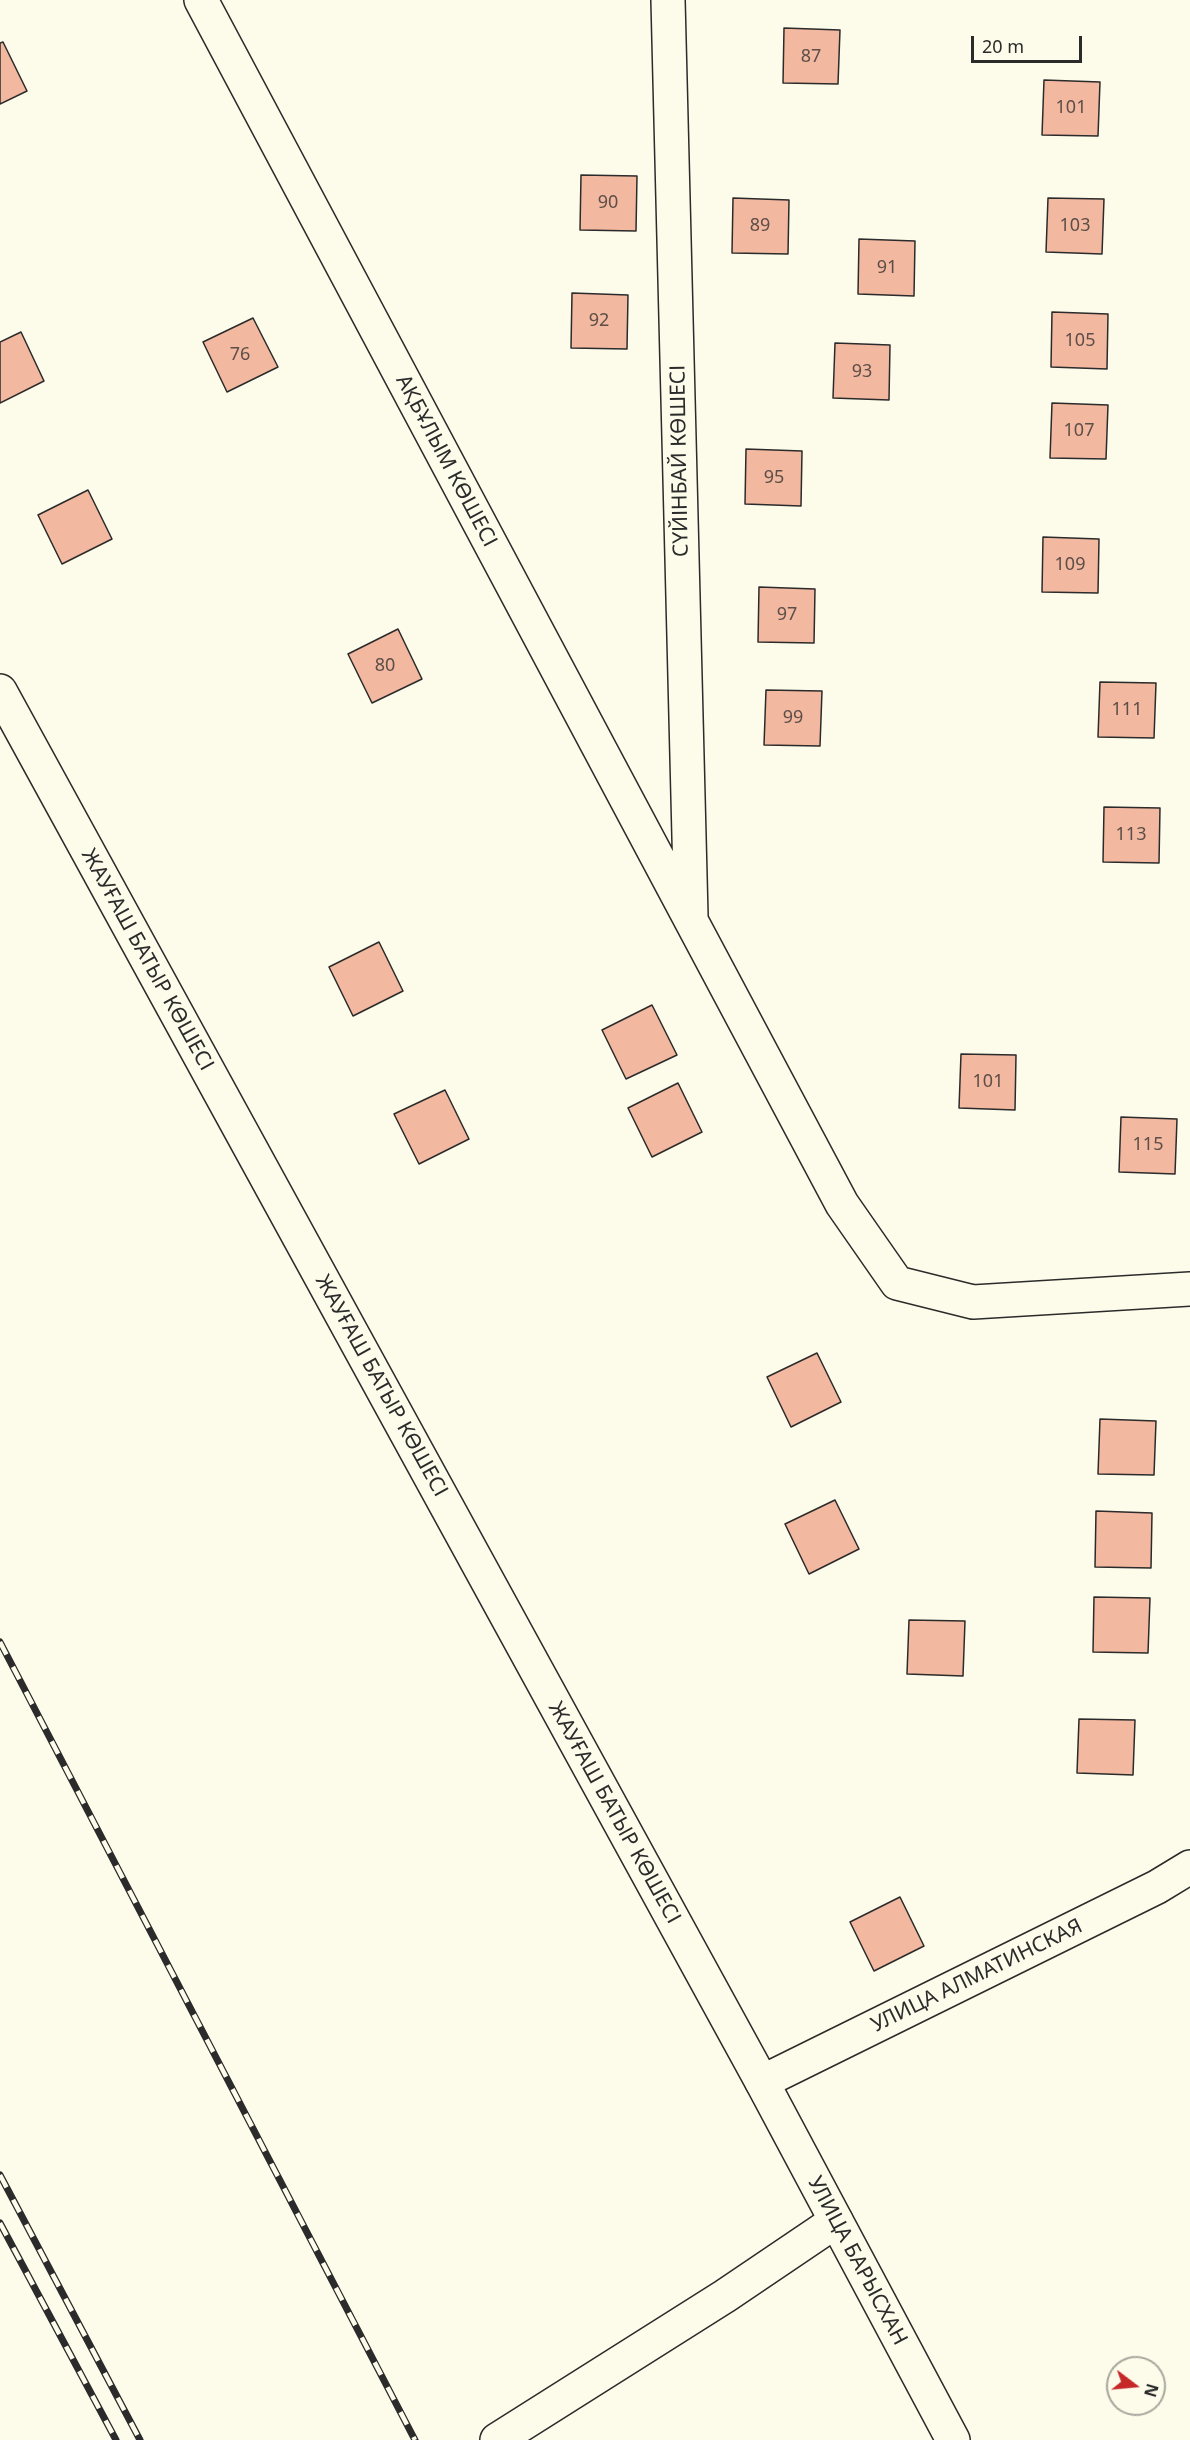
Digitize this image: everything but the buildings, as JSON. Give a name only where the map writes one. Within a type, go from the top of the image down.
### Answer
[{"type":"street","name":"АҚБҰЛЫМ КӨШЕСІ","points":[[201,0],[842,1204],[897,1283],[973,1302],[1190,1289]]},
{"type":"street","name":"СҮЙІНБАЙ КӨШЕСІ","points":[[668,0],[691,923]]},
{"type":"street","name":"ЖАУҒАШ БАТЫР КӨШЕСІ","points":[[0,690],[762,2082]]},
{"type":"street","name":"УЛИЦА АЛМАТИНСКАЯ","points":[[762,2082],[1157,1887],[1190,1867]]},
{"type":"street","name":"УЛИЦА БАРЫСХАН","points":[[762,2082],[953,2440]]},
{"type":"street","points":[[497,2440],[725,2296],[836,2222]]},
{"type":"railway","points":[[0,1642],[415,2440]]},
{"type":"railway","points":[[0,2175],[140,2440]]},
{"type":"railway","points":[[0,2223],[116,2440]]}]
